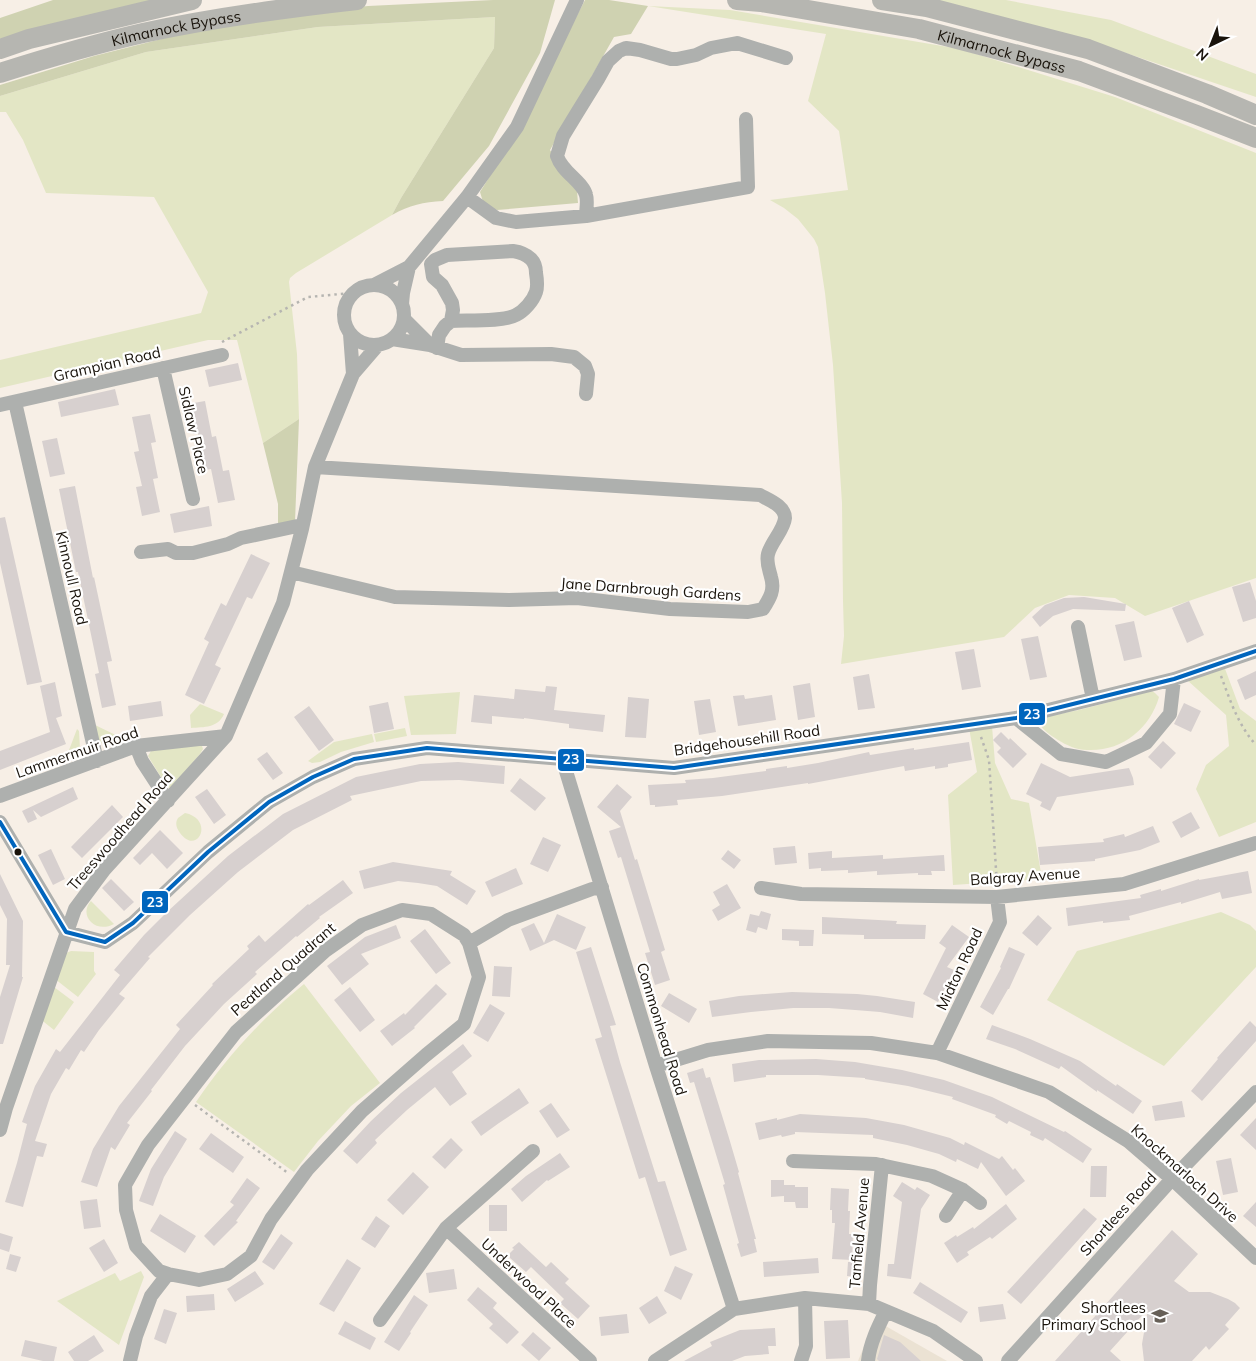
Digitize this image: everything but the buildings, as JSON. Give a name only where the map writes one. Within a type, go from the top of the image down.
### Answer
[{"type":"highway","name":"Kilmarnock Bypass","points":[[0,49],[29,39],[192,0]]},
{"type":"highway","name":"Kilmarnock Bypass","points":[[0,73],[142,34],[189,24],[303,6],[357,0]]},
{"type":"highway","name":"Kilmarnock Bypass","points":[[737,0],[761,2],[920,29],[1079,71],[1256,138]]},
{"type":"highway","name":"Kilmarnock Bypass","points":[[882,0],[927,8],[1088,49],[1207,94],[1256,116]]},
{"type":"street","points":[[353,374],[350,334],[343,320],[344,306],[352,293],[360,288],[374,285],[409,267],[468,197],[517,126],[577,0]]},
{"type":"street","points":[[586,216],[586,195],[582,188],[562,167],[557,156],[563,136],[612,56],[626,48],[677,59],[696,55],[711,48],[737,43],[786,58]]},
{"type":"street","points":[[468,197],[496,218],[516,222],[586,216],[748,187],[746,119]]},
{"type":"street","points":[[433,346],[450,321],[453,310],[452,303],[442,285],[433,277],[432,264],[435,260],[447,254],[514,251],[530,257],[534,262],[536,267],[536,292],[528,305],[516,316],[506,319],[450,321]]},
{"type":"street","points":[[402,304],[409,267]]},
{"type":"street","points":[[350,334],[363,342],[378,345],[392,339],[398,334],[402,326],[404,312],[398,297],[386,288],[374,285]]},
{"type":"street","points":[[404,319],[433,346]]},
{"type":"street","points":[[392,339],[433,346],[462,355],[551,354],[574,357],[585,366],[588,374],[586,394]]},
{"type":"street","points":[[353,374],[378,345]]},
{"type":"street","name":"Grampian Road","points":[[0,405],[163,368],[219,350]]},
{"type":"street","name":"Sidlaw Place","points":[[163,368],[193,499]]},
{"type":"street","name":"Treeswoodhead Road","points":[[0,1130],[3,1107],[75,909],[104,870],[226,736],[283,603],[315,467],[353,374]]},
{"type":"street","name":"Kinnoull Road","points":[[15,402],[97,761]]},
{"type":"street","name":"Jane Darnbrough Gardens","points":[[291,572],[395,597],[509,600],[577,598],[670,609],[748,612],[763,609],[771,597],[773,586],[767,565],[768,555],[785,518],[774,502],[760,495],[315,467]]},
{"type":"street","points":[[141,552],[168,549],[176,553],[193,553],[228,544],[241,538],[302,525]]},
{"type":"street","points":[[1078,627],[1093,699]]},
{"type":"street","name":"Bridgehousehill Road","points":[[66,932],[105,942],[133,923],[208,852],[269,802],[313,777],[354,759],[427,748],[674,768],[1016,718],[1174,679],[1256,651]]},
{"type":"street","points":[[1016,718],[1061,754],[1106,762],[1146,743],[1170,714],[1174,679]]},
{"type":"street","name":"Lammermuir Road","points":[[0,796],[136,746],[226,736]]},
{"type":"street","points":[[136,746],[142,760],[168,801]]},
{"type":"street","name":"Commonhead Road","points":[[562,758],[656,1066],[734,1309]]},
{"type":"street","points":[[0,822],[66,932]]},
{"type":"street","name":"Balgray Avenue","points":[[761,888],[801,894],[997,897],[1124,884],[1256,842]]},
{"type":"street","points":[[469,943],[508,920],[602,887]]},
{"type":"street","name":"Midton Road","points":[[938,1053],[1000,922],[997,897]]},
{"type":"street","name":"Peatland Quadrant","points":[[402,910],[431,914],[464,935],[469,943],[479,978],[464,1024],[362,1111],[307,1170],[271,1219],[251,1256],[227,1274],[199,1280],[159,1271],[136,1246],[126,1210],[125,1185],[148,1145],[185,1098],[236,1032],[325,951],[362,925],[402,910]]},
{"type":"street","name":"Knockmarloch Drive","points":[[656,1066],[708,1050],[768,1041],[871,1043],[938,1053],[1049,1092],[1128,1141],[1172,1179],[1256,1258]]},
{"type":"street","name":"Shortlees Road","points":[[1008,1361],[1172,1179],[1256,1092]]},
{"type":"street","points":[[380,1320],[446,1228],[533,1152]]},
{"type":"street","points":[[793,1161],[882,1165],[932,1176],[963,1190],[980,1203]]},
{"type":"street","name":"Tanfield Avenue","points":[[870,1304],[870,1285],[882,1165]]},
{"type":"street","points":[[946,1216],[963,1190]]},
{"type":"street","name":"Underwood Place","points":[[446,1228],[590,1361]]},
{"type":"street","points":[[130,1361],[136,1336],[151,1296],[168,1274]]},
{"type":"street","points":[[802,1361],[806,1346],[805,1298]]},
{"type":"street","points":[[655,1361],[734,1309],[805,1298],[870,1304],[933,1331],[976,1361]]},
{"type":"street","points":[[868,1361],[876,1333],[886,1310]]},
{"type":"path","points":[[219,350],[308,297],[352,293]]},
{"type":"path","points":[[1216,665],[1233,710],[1248,736],[1256,745]]},
{"type":"path","points":[[976,724],[989,760],[997,897]]},
{"type":"path","points":[[185,1098],[299,1181]]},
{"type":"shaded area","points":[[875,1320],[947,1361],[858,1361]]},
{"type":"green space","points":[[53,0],[157,0],[0,39],[0,18]]},
{"type":"green space","points":[[493,0],[555,0],[540,53],[489,146],[443,201],[417,205],[392,215],[494,48],[495,17],[318,27],[146,52],[0,96],[0,85],[94,56],[229,22],[368,6]]},
{"type":"green space","points":[[585,0],[609,0],[648,6],[631,34],[614,37],[550,150],[577,191],[578,203],[497,210],[484,205],[480,192],[518,131]]},
{"type":"green space","points":[[931,0],[1006,0],[1111,20],[1256,74],[1256,97],[1120,51]]},
{"type":"green space","points":[[648,6],[730,10],[960,49],[1115,97],[1256,153],[1256,578],[1145,616],[1115,598],[1069,595],[1035,608],[1004,637],[841,664],[844,636],[842,503],[833,365],[818,247],[798,219],[770,200],[848,190],[839,131],[808,101],[826,34]]},
{"type":"green space","points":[[495,17],[494,48],[392,215],[290,278],[297,354],[299,419],[263,443],[237,340],[208,340],[0,388],[0,360],[201,313],[208,292],[154,197],[46,193],[23,140],[6,112],[0,112],[0,96],[146,52],[318,27]]},
{"type":"green space","points":[[299,419],[295,522],[278,525],[278,504],[263,443]]},
{"type":"green space","points":[[1224,666],[1240,709],[1256,721],[1256,822],[1219,837],[1196,789],[1206,765],[1229,746],[1226,715],[1187,680]]},
{"type":"green space","points":[[1152,691],[1159,697],[1149,719],[1132,736],[1122,743],[1111,747],[1087,750],[1072,747],[1049,734],[1038,722],[1040,718]]},
{"type":"green space","points":[[460,692],[456,734],[411,735],[404,696]]},
{"type":"green space","points":[[200,704],[224,714],[214,724],[206,727],[191,728],[190,715]]},
{"type":"green space","points":[[95,725],[126,740],[112,744],[102,743],[97,738]]},
{"type":"green space","points":[[992,726],[995,763],[1011,799],[1029,803],[1042,879],[953,885],[948,795],[977,772],[969,728]]},
{"type":"green space","points":[[405,728],[407,736],[376,742],[374,734]]},
{"type":"green space","points":[[77,729],[79,731],[80,749],[73,757],[66,758]]},
{"type":"green space","points":[[372,734],[374,742],[341,752],[320,762],[312,763],[308,761],[334,742]]},
{"type":"green space","points":[[196,744],[202,746],[203,749],[200,754],[171,788],[167,787],[148,756],[151,751]]},
{"type":"green space","points":[[185,813],[194,817],[199,822],[201,828],[197,839],[193,841],[180,833],[177,827],[176,822],[178,818]]},
{"type":"green space","points":[[91,901],[114,924],[101,927],[90,922],[86,912],[87,906]]},
{"type":"green space","points":[[1221,912],[1250,925],[1256,931],[1256,967],[1164,1066],[1047,1000],[1077,951]]},
{"type":"green space","points":[[71,951],[94,952],[94,971],[96,974],[78,997],[55,979],[59,956]]},
{"type":"green space","points":[[304,984],[380,1083],[351,1106],[318,1141],[294,1172],[196,1102],[246,1039]]},
{"type":"green space","points":[[54,987],[74,1002],[54,1030],[39,1018]]},
{"type":"green space","points":[[141,1271],[144,1277],[119,1345],[57,1301],[115,1273],[120,1281]]},
{"type":"transit line","name":"23","points":[[0,822],[66,932],[105,942],[133,923],[208,852],[269,802],[313,777],[354,759],[427,748],[674,768],[1016,718],[1174,679],[1256,651]]},
{"type":"place","name":"Shortlees Primary School","points":[[1160,1316]]}]
